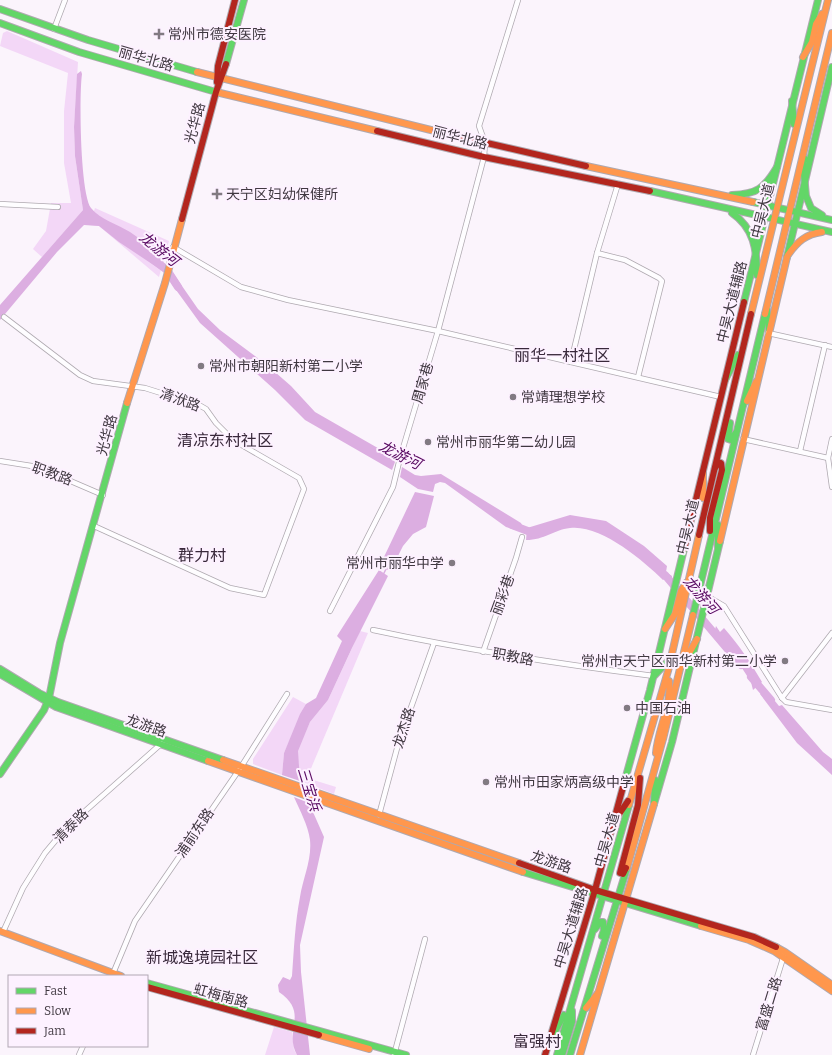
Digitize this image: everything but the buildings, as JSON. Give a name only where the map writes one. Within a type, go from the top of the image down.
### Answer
[{"type":"main road","name":"光华路","points":[[219,79],[218,66],[235,0]]},
{"type":"main road","name":"光华路","points":[[0,774],[48,701],[60,643],[132,387],[165,282],[173,247],[219,79],[244,0]]},
{"type":"main road","name":"中吴大道辅路","points":[[545,1055],[615,820],[654,676],[792,101],[818,0]]},
{"type":"main road","name":"中吴大道","points":[[557,1055],[664,686],[683,610],[688,579],[773,219],[828,0]]},
{"type":"main road","points":[[803,57],[812,42],[816,24],[827,7]]},
{"type":"main road","name":"丽华北路","points":[[0,9],[84,39],[219,79],[485,144],[830,219]]},
{"type":"main road","name":"丽华北路","points":[[0,23],[79,52],[216,92],[484,157],[618,184],[830,232]]},
{"type":"main road","name":"中吴大道","points":[[570,1055],[628,866],[655,769],[723,489],[808,127],[832,33]]},
{"type":"main road","points":[[580,1055],[654,804],[700,628],[756,382],[788,255],[832,67]]},
{"type":"main road","points":[[182,82],[186,69]]},
{"type":"main road","points":[[792,101],[795,131]]},
{"type":"main road","points":[[808,127],[809,141],[803,164],[806,196],[811,208],[830,219]]},
{"type":"main road","points":[[721,196],[741,195],[758,191],[766,186],[777,167]]},
{"type":"main road","points":[[786,169],[786,184],[790,185],[798,172]]},
{"type":"main road","points":[[721,208],[739,217],[748,225],[752,234],[756,254],[757,286]]},
{"type":"main road","points":[[788,255],[796,242],[805,235],[830,232]]},
{"type":"main road","points":[[764,257],[771,244],[775,245],[776,263]]},
{"type":"main road","points":[[766,303],[769,331]]},
{"type":"main road","points":[[725,380],[743,346]]},
{"type":"main road","points":[[735,433],[731,440],[728,439],[728,432],[739,386],[740,358]]},
{"type":"main road","points":[[738,421],[745,410],[749,394],[756,382]]},
{"type":"main road","points":[[710,543],[710,518],[722,470],[721,463],[718,462],[714,469]]},
{"type":"main road","points":[[699,534],[698,518],[704,491],[703,472]]},
{"type":"main road","points":[[718,547],[717,528],[722,509],[723,489]]},
{"type":"main road","points":[[665,628],[675,614],[681,591],[688,579]]},
{"type":"main road","points":[[683,610],[677,660],[679,660],[683,655]]},
{"type":"main road","points":[[679,672],[697,639]]},
{"type":"main road","points":[[654,676],[671,658]]},
{"type":"main road","name":"龙游路","points":[[0,669],[48,701]]},
{"type":"main road","name":"龙游路","points":[[0,674],[48,701],[239,769],[302,788],[594,892]]},
{"type":"main road","points":[[654,804],[657,742],[670,690],[669,681],[667,681],[664,686]]},
{"type":"main road","points":[[628,866],[623,874],[620,873],[638,805],[641,766]]},
{"type":"main road","name":"龙游路","points":[[239,769],[289,790],[603,895],[749,940],[784,955],[832,985]]},
{"type":"main road","points":[[615,820],[632,796]]},
{"type":"main road","points":[[581,1019],[585,990],[604,930],[603,922],[600,922],[593,931]]},
{"type":"main road","points":[[1,931],[114,975]]},
{"type":"main road","name":"龙游路","points":[[784,955],[832,990]]},
{"type":"main road","name":"虹梅南路","points":[[148,983],[288,1024]]},
{"type":"main road","name":"虹梅南路","points":[[148,987],[288,1024]]},
{"type":"main road","points":[[550,1040],[562,1021],[575,992]]},
{"type":"main road","points":[[584,1011],[598,993]]},
{"type":"main road","points":[[562,1055],[572,1022],[571,1005]]},
{"type":"main road","points":[[288,1024],[394,1054],[406,1055]]},
{"type":"street","points":[[54,29],[65,0]]},
{"type":"street","points":[[485,144],[479,126],[518,0]]},
{"type":"street","name":"周家巷","points":[[330,611],[393,487],[400,458],[438,331],[484,157],[485,144]]},
{"type":"street","points":[[571,362],[597,253],[618,184]]},
{"type":"street","points":[[0,204],[58,207]]},
{"type":"street","points":[[173,247],[241,287],[288,300],[438,331],[721,397]]},
{"type":"street","points":[[597,253],[625,260],[662,281],[638,377]]},
{"type":"street","name":"清洑路","points":[[4,317],[80,375],[93,381],[145,388],[199,405],[206,409],[216,423],[233,440],[299,478],[304,489],[264,595],[230,588],[94,526]]},
{"type":"street","points":[[769,331],[832,347]]},
{"type":"street","points":[[800,452],[825,345]]},
{"type":"street","points":[[743,439],[828,458]]},
{"type":"street","points":[[832,439],[828,458],[832,487]]},
{"type":"street","name":"职教路","points":[[0,461],[38,467],[103,494]]},
{"type":"street","name":"丽彩巷","points":[[482,652],[516,558],[522,537]]},
{"type":"street","points":[[707,596],[724,606],[786,702],[832,710]]},
{"type":"street","name":"职教路","points":[[373,630],[434,643],[540,662],[654,676]]},
{"type":"street","points":[[782,698],[832,633]]},
{"type":"street","name":"龙杰路","points":[[379,815],[399,741],[434,643]]},
{"type":"street","name":"浦前东路","points":[[114,975],[135,921],[239,769],[287,694]]},
{"type":"street","name":"清泰路","points":[[1,931],[23,888],[45,853],[66,828],[162,742]]},
{"type":"street","points":[[394,1054],[425,939]]},
{"type":"street","name":"富盛二路","points":[[753,1055],[784,955]]},
{"type":"shaded area","points":[[7,31],[78,62],[74,127],[75,156],[83,210],[42,257],[33,249],[46,231],[51,203],[71,203],[64,163],[64,111],[68,73],[0,46],[3,33]]},
{"type":"shaded area","points":[[81,71],[81,143],[87,199],[91,208],[95,212],[104,219],[134,235],[164,259],[161,270],[119,242],[99,226],[84,225],[57,252],[0,320],[0,305],[83,210],[75,156],[74,127],[77,74]]},
{"type":"shaded area","points":[[95,208],[169,241],[159,277],[99,226],[89,225]]},
{"type":"shaded area","points":[[173,273],[198,309],[220,330],[267,365],[291,386],[315,412],[390,455],[395,462],[392,470],[305,420],[275,390],[200,323],[171,283]]},
{"type":"shaded area","points":[[402,467],[415,475],[421,476],[441,474],[521,523],[523,527],[522,532],[506,527],[445,483],[440,482],[435,484],[433,492],[418,489],[400,477]]},
{"type":"shaded area","points":[[415,492],[434,496],[426,527],[413,534],[403,546],[392,568],[389,567],[388,570],[384,568],[385,561],[383,559]]},
{"type":"shaded area","points":[[570,515],[606,521],[644,546],[667,566],[666,572],[672,576],[671,584],[666,578],[663,580],[633,554],[620,545],[607,537],[582,528],[564,529],[544,537],[526,540],[527,528]]},
{"type":"shaded area","points":[[379,570],[388,576],[328,700],[310,722],[298,751],[300,781],[282,775],[284,753],[300,714],[306,704],[316,698],[342,641],[337,636]]},
{"type":"shaded area","points":[[716,626],[720,632],[724,628],[754,668],[762,682],[753,690],[751,682],[727,645],[720,641],[714,633]]},
{"type":"shaded area","points":[[360,631],[368,633],[307,778],[336,787],[334,794],[300,781],[297,751],[310,722],[328,700]]},
{"type":"shaded area","points":[[766,690],[779,706],[782,705],[823,752],[832,759],[832,775],[797,743],[760,694]]},
{"type":"shaded area","points":[[293,697],[306,704],[284,753],[282,775],[253,764],[253,759]]},
{"type":"shaded area","points":[[294,797],[309,803],[324,837],[300,945],[301,972],[310,1055],[297,1055],[293,1046],[295,1015],[293,1007],[279,992],[278,985],[283,977],[290,980],[292,976],[298,907],[310,855],[308,829]]},
{"type":"shaded area","points":[[274,1027],[292,1032],[294,1050],[297,1055],[265,1055]]},
{"type":"waterway","name":"龙游河","points":[[154,260],[167,270],[178,287]]},
{"type":"waterway","name":"龙游河","points":[[512,525],[533,533],[537,532]]},
{"type":"waterway","name":"三宝浜","points":[[383,575],[387,567]]},
{"type":"waterway","name":"龙游河","points":[[665,575],[741,665]]},
{"type":"waterway","name":"龙游河","points":[[751,677],[771,700]]},
{"type":"traffic: fast","points":[[226,64],[244,0]]},
{"type":"traffic: fast","points":[[744,302],[818,0]]},
{"type":"traffic: fast","points":[[0,9],[88,40],[197,72]]},
{"type":"traffic: fast","points":[[0,23],[79,52],[216,92]]},
{"type":"traffic: fast","points":[[787,257],[832,67]]},
{"type":"traffic: fast","points":[[792,101],[794,124]]},
{"type":"traffic: fast","points":[[805,159],[803,163],[806,196],[811,208],[822,215]]},
{"type":"traffic: fast","points":[[732,195],[754,192],[759,189],[768,181],[777,167]]},
{"type":"traffic: fast","points":[[650,191],[832,232]]},
{"type":"traffic: fast","points":[[753,202],[832,220]]},
{"type":"traffic: fast","points":[[732,213],[745,226],[753,240],[757,275]]},
{"type":"traffic: fast","points":[[767,310],[769,329]]},
{"type":"traffic: fast","points":[[693,615],[765,314]]},
{"type":"traffic: fast","points":[[725,380],[738,355]]},
{"type":"traffic: fast","points":[[0,774],[44,710],[49,698],[60,643],[127,403]]},
{"type":"traffic: fast","points":[[730,423],[728,439],[731,440],[735,434]]},
{"type":"traffic: fast","points":[[718,525],[718,547]]},
{"type":"traffic: fast","points":[[654,804],[672,742],[720,541]]},
{"type":"traffic: fast","points":[[623,787],[650,690],[684,549]]},
{"type":"traffic: fast","points":[[654,676],[670,659]]},
{"type":"traffic: fast","points":[[0,669],[39,693],[58,702],[223,760]]},
{"type":"traffic: fast","points":[[0,674],[56,707],[208,761]]},
{"type":"traffic: fast","points":[[654,803],[655,780]]},
{"type":"traffic: fast","points":[[557,1055],[629,805]]},
{"type":"traffic: fast","points":[[570,1055],[627,868]]},
{"type":"traffic: fast","points":[[523,872],[701,926]]},
{"type":"traffic: fast","points":[[595,929],[600,922],[603,922],[604,930],[602,936]]},
{"type":"traffic: fast","points":[[148,983],[406,1055]]},
{"type":"traffic: fast","points":[[562,1055],[572,1022],[572,1011]]},
{"type":"traffic: fast","points":[[550,1040],[564,1015]]},
{"type":"traffic: slow","points":[[751,314],[828,0]]},
{"type":"traffic: slow","points":[[803,57],[812,42],[816,24],[822,14]]},
{"type":"traffic: slow","points":[[765,314],[832,33]]},
{"type":"traffic: slow","points":[[197,72],[435,131]]},
{"type":"traffic: slow","points":[[216,92],[377,131]]},
{"type":"traffic: slow","points":[[586,166],[753,202]]},
{"type":"traffic: slow","points":[[127,403],[165,283],[182,219]]},
{"type":"traffic: slow","points":[[788,255],[802,239],[822,232]]},
{"type":"traffic: slow","points":[[720,541],[787,257]]},
{"type":"traffic: slow","points":[[747,401],[756,382]]},
{"type":"traffic: slow","points":[[703,472],[703,498]]},
{"type":"traffic: slow","points":[[629,805],[668,671],[699,535]]},
{"type":"traffic: slow","points":[[665,629],[675,614],[681,591],[686,583]]},
{"type":"traffic: slow","points":[[627,868],[663,739],[693,615]]},
{"type":"traffic: slow","points":[[683,664],[697,639]]},
{"type":"traffic: slow","points":[[656,753],[659,735],[669,699],[669,681],[667,681],[664,686]]},
{"type":"traffic: slow","points":[[223,760],[519,863]]},
{"type":"traffic: slow","points":[[208,761],[523,872]]},
{"type":"traffic: slow","points":[[580,1055],[654,804]]},
{"type":"traffic: slow","points":[[701,926],[749,940],[774,951],[832,991]]},
{"type":"traffic: slow","points":[[0,931],[118,975]]},
{"type":"traffic: slow","points":[[776,947],[832,985]]},
{"type":"traffic: slow","points":[[586,1008],[598,993]]},
{"type":"traffic: slow","points":[[319,1035],[369,1049]]},
{"type":"traffic: jam","points":[[217,82],[218,66],[235,0]]},
{"type":"traffic: jam","points":[[182,219],[216,92],[226,64]]},
{"type":"traffic: jam","points":[[377,131],[484,157],[650,191]]},
{"type":"traffic: jam","points":[[435,131],[586,166]]},
{"type":"traffic: jam","points":[[684,549],[744,302]]},
{"type":"traffic: jam","points":[[699,535],[751,314]]},
{"type":"traffic: jam","points":[[710,531],[710,518],[722,470],[721,463],[718,462],[715,468]]},
{"type":"traffic: jam","points":[[626,868],[623,874],[620,873],[638,805],[640,778]]},
{"type":"traffic: jam","points":[[545,1055],[595,890],[623,787]]},
{"type":"traffic: jam","points":[[615,820],[628,801]]},
{"type":"traffic: jam","points":[[519,863],[595,890],[754,937],[776,947]]},
{"type":"traffic: jam","points":[[148,987],[319,1035]]},
{"type":"place","name":"常州市德安医院","points":[[159,34]]},
{"type":"place","name":"天宁区妇幼保健所","points":[[217,194]]},
{"type":"place","name":"常州市朝阳新村第二小学","points":[[201,366]]},
{"type":"place","name":"常靖理想学校","points":[[513,397]]},
{"type":"place","name":"常州市丽华第二幼儿园","points":[[428,442]]},
{"type":"place","name":"常州市丽华中学","points":[[452,563]]},
{"type":"place","name":"常州市天宁区丽华新村第二小学","points":[[785,661]]},
{"type":"place","name":"中国石油","points":[[627,708]]},
{"type":"place","name":"常州市田家炳高级中学","points":[[486,782]]},
{"type":"district","name":"丽华一村社区","points":[[562,355]]},
{"type":"district","name":"清凉东村社区","points":[[225,440]]},
{"type":"district","name":"群力村","points":[[202,555]]},
{"type":"district","name":"新城逸境园社区","points":[[202,957]]},
{"type":"district","name":"富强村","points":[[537,1041]]}]
